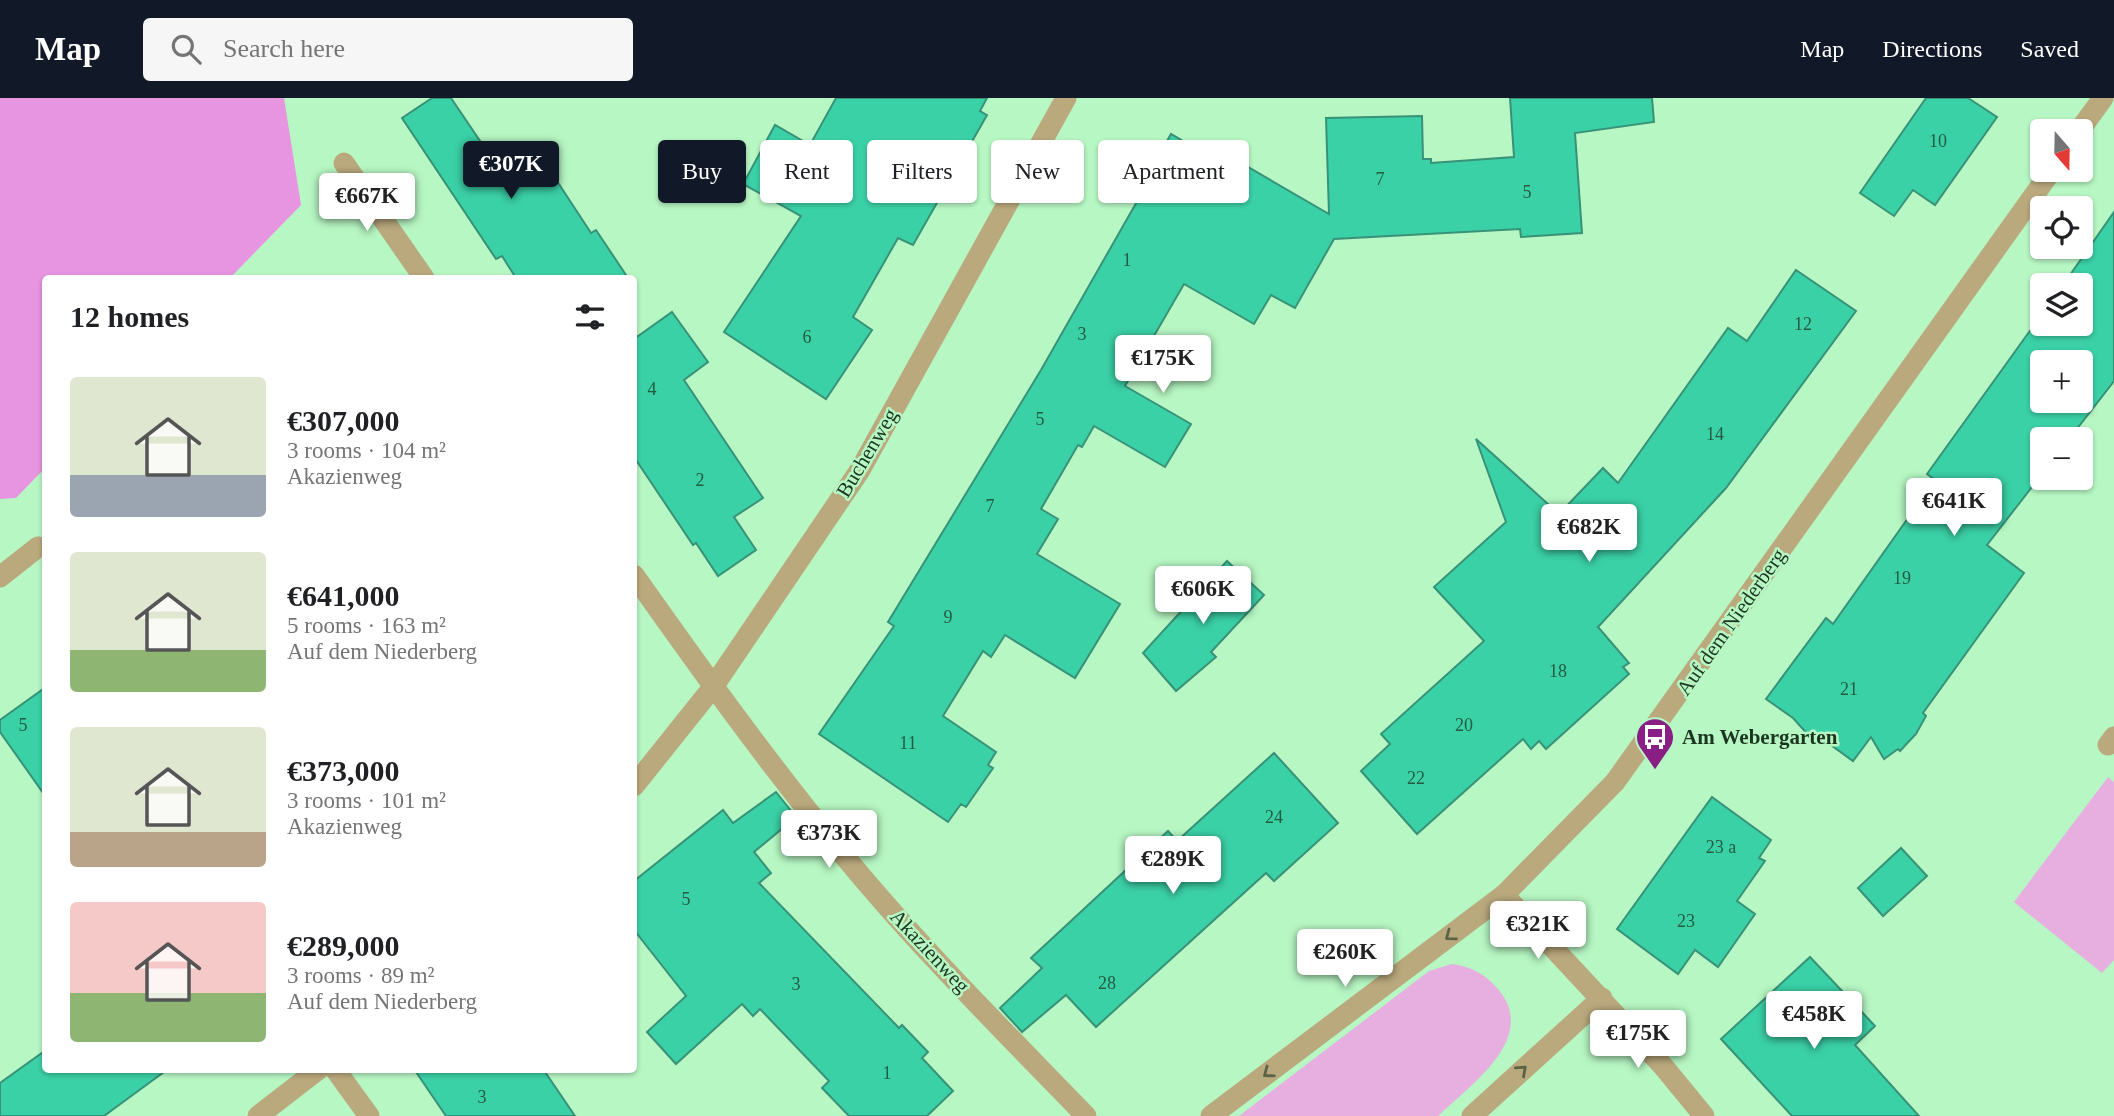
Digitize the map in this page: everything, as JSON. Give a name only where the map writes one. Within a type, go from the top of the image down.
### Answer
[{"type":"street","name":"Buchenweg","points":[[637,782],[713,687],[860,470],[1066,98]]},
{"type":"street","points":[[2088,119],[2103,98]]},
{"type":"street","points":[[345,163],[420,275]]},
{"type":"street","name":"Auf dem Niederberg","points":[[1211,1116],[1504,895],[1633,760],[2043,182]]},
{"type":"street","points":[[0,577],[38,547]]},
{"type":"street","name":"Akazienweg","points":[[637,579],[713,687],[863,877],[1086,1116]]},
{"type":"street","points":[[1504,895],[1602,998],[1704,1116]]},
{"type":"street","points":[[1472,1116],[1602,998]]},
{"type":"street","points":[[258,1116],[314,1073]]},
{"type":"street","points":[[338,1073],[369,1116]]},
{"type":"shaded area","points":[[0,98],[284,98],[301,205],[233,275],[42,275],[42,471],[16,498],[0,499]]},
{"type":"shaded area","points":[[2108,777],[2114,782],[2114,960],[2102,973],[2014,902]]},
{"type":"shaded area","points":[[1452,964],[1478,972],[1498,989],[1509,1007],[1511,1025],[1506,1043],[1495,1060],[1482,1076],[1438,1116],[1239,1116],[1429,971]]},
{"type":"building","points":[[432,98],[451,98],[497,166],[532,143],[591,233],[596,230],[626,275],[514,275],[502,256],[496,259],[402,118]]},
{"type":"building","points":[[836,98],[987,98],[980,111],[987,115],[973,140],[867,140],[867,203],[937,203],[913,245],[898,238],[853,317],[872,330],[826,399],[724,332],[801,216],[777,203],[853,203],[853,140],[813,140]]},
{"type":"building","points":[[1510,98],[1652,98],[1654,122],[1575,133],[1582,233],[1521,237],[1520,229],[1334,239],[1295,308],[1271,295],[1254,324],[1184,284],[1125,386],[1191,424],[1165,467],[1094,426],[1082,447],[1078,445],[1041,509],[1058,519],[1037,554],[1120,604],[1075,678],[1005,635],[991,657],[983,651],[943,716],[996,752],[988,765],[993,768],[966,807],[961,804],[948,822],[819,734],[894,626],[888,622],[1041,370],[1136,203],[1249,203],[1249,168],[1329,214],[1326,118],[1422,116],[1423,159],[1431,159],[1431,163],[1514,157]]},
{"type":"building","points":[[1926,98],[1968,98],[1997,117],[1935,205],[1913,190],[1894,216],[1860,193]]},
{"type":"building","points":[[775,125],[801,140],[767,140]]},
{"type":"building","points":[[1171,134],[1181,140],[1168,140]]},
{"type":"building","points":[[760,153],[760,193],[746,186],[746,178]]},
{"type":"building","points":[[2114,212],[2114,381],[2093,408],[2093,350],[2030,350],[2030,413],[2089,413],[2078,427],[2030,427],[2030,489],[1987,545],[2024,573],[1923,713],[1926,716],[1916,734],[1900,751],[1898,749],[1884,759],[1871,737],[1853,761],[1828,743],[1810,737],[1793,718],[1766,699],[1826,618],[1833,624],[1935,480],[1927,474],[2030,331],[2030,336],[2093,336],[2093,273],[2071,273],[2081,259],[2093,259],[2093,242]]},
{"type":"building","points":[[1796,270],[1856,311],[1726,488],[1598,627],[1629,663],[1623,667],[1629,674],[1546,749],[1539,741],[1531,749],[1523,739],[1417,834],[1361,771],[1390,744],[1381,734],[1484,641],[1434,587],[1506,522],[1476,439],[1559,514],[1603,468],[1618,483],[1728,328],[1747,341]]},
{"type":"building","points":[[672,312],[708,362],[684,380],[763,498],[734,517],[756,550],[718,576],[696,543],[693,545],[637,461],[637,337]]},
{"type":"building","points":[[1227,561],[1264,595],[1211,652],[1216,657],[1176,691],[1143,653]]},
{"type":"building","points":[[42,690],[42,791],[0,732],[0,720]]},
{"type":"building","points":[[1274,753],[1338,823],[1274,881],[1266,873],[1096,1027],[1066,995],[1022,1032],[1000,1008],[1042,968],[1031,958],[1168,831],[1177,841]]},
{"type":"building","points":[[776,792],[796,817],[754,852],[771,873],[759,883],[899,1028],[902,1025],[928,1052],[922,1058],[953,1091],[927,1116],[849,1116],[822,1088],[829,1081],[760,1009],[753,1016],[742,1004],[676,1064],[647,1032],[686,996],[637,934],[637,879],[723,810],[733,823]]},
{"type":"building","points":[[1712,797],[1771,840],[1759,858],[1765,861],[1737,901],[1755,914],[1718,967],[1695,950],[1678,974],[1617,929]]},
{"type":"building","points":[[1901,848],[1927,876],[1883,916],[1858,888]]},
{"type":"building","points":[[1810,957],[1875,1026],[1855,1045],[1919,1116],[1792,1116],[1721,1039]]},
{"type":"building","points":[[42,1053],[42,1073],[163,1073],[104,1116],[0,1116],[0,1083]]},
{"type":"building","points":[[417,1073],[546,1073],[575,1116],[446,1116]]},
{"type":"place","name":"Am Webergarten","points":[[1655,771]]}]
